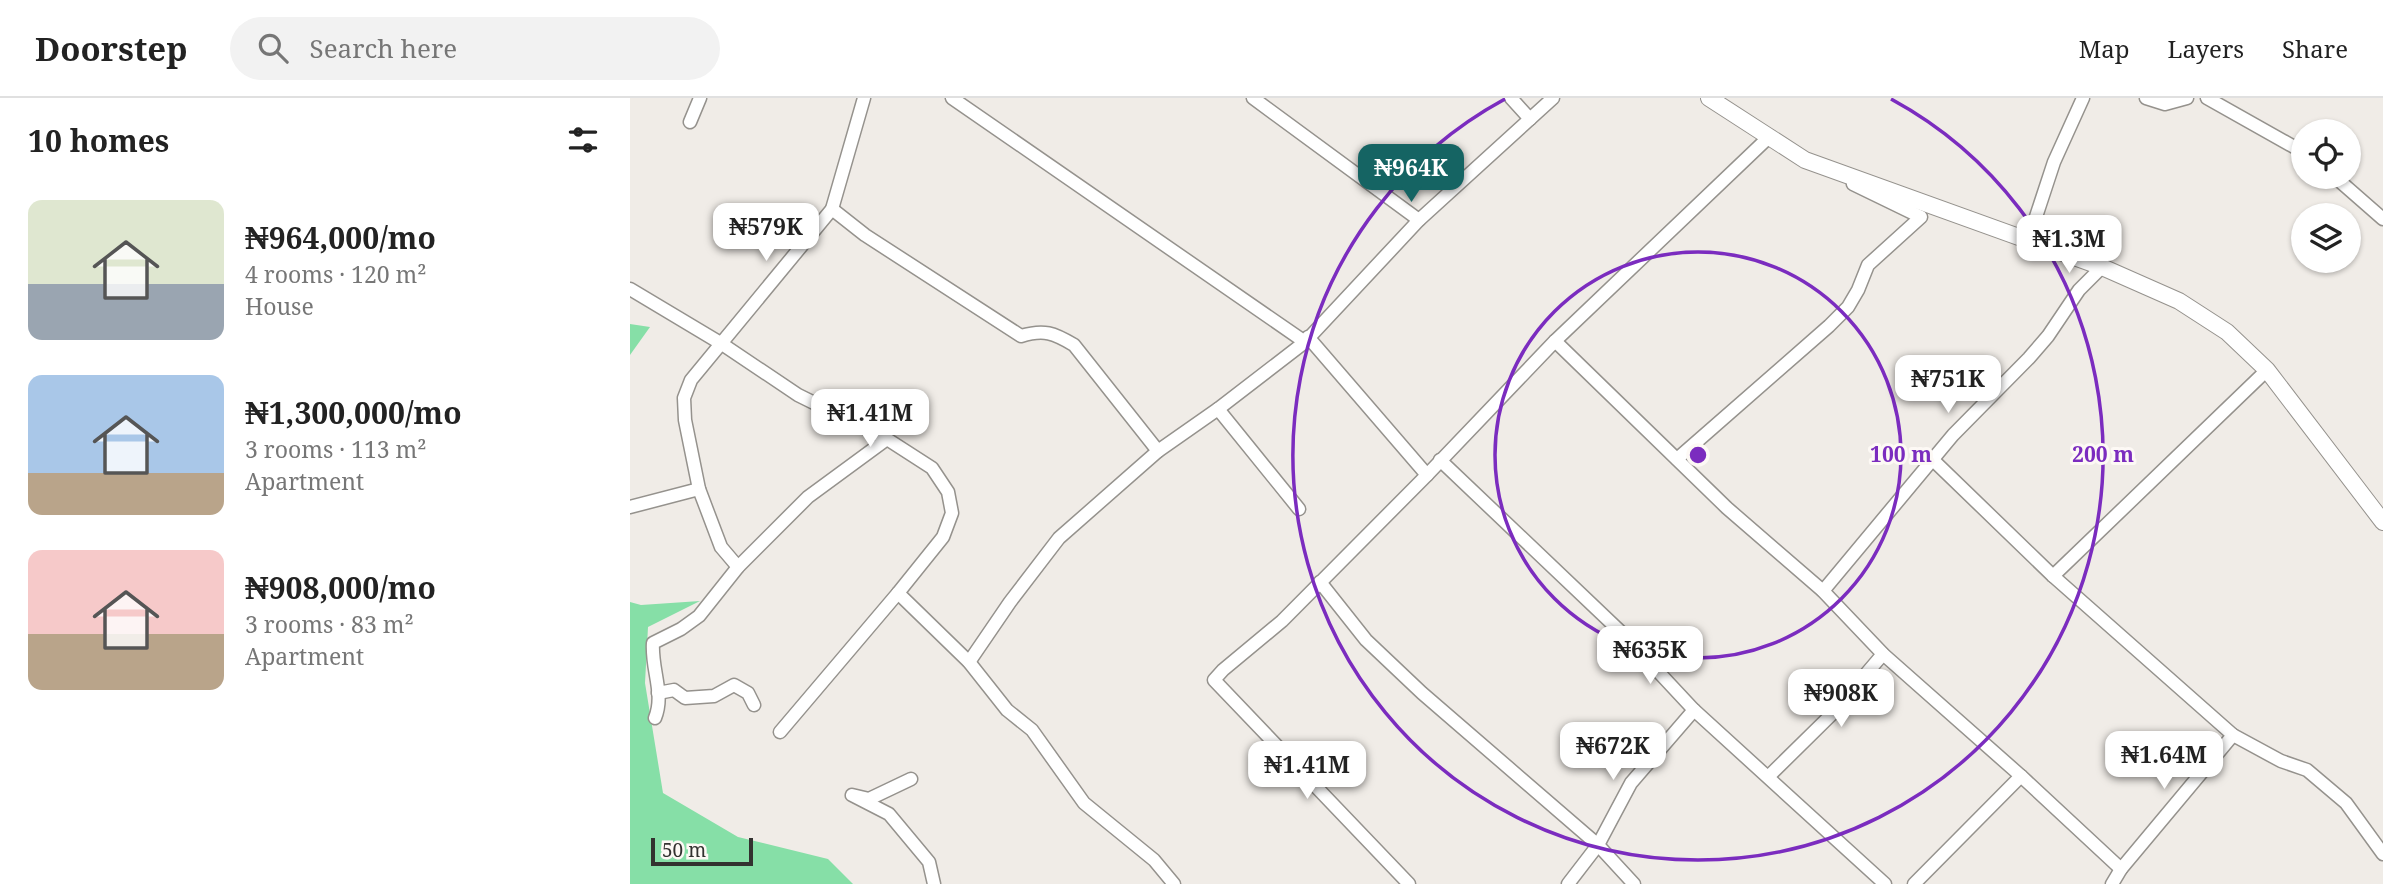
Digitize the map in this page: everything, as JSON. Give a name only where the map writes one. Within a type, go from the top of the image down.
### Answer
[{"type":"street","points":[[690,122],[700,98]]},
{"type":"street","points":[[738,567],[721,547],[699,489],[685,419],[684,398],[691,380],[832,209],[864,98]]},
{"type":"street","points":[[952,98],[1307,339],[1427,475]]},
{"type":"street","points":[[1253,98],[1419,220]]},
{"type":"street","points":[[1511,98],[1530,119]]},
{"type":"street","points":[[969,662],[1059,538],[1158,451],[1218,409],[1307,339],[1419,220],[1553,98]]},
{"type":"street","points":[[1677,459],[1829,326],[1848,307],[1868,265],[1921,218],[1805,160],[1709,98]]},
{"type":"street","points":[[2028,241],[2053,162],[2083,98]]},
{"type":"street","points":[[2146,98],[2165,104],[2187,98]]},
{"type":"street","points":[[2207,98],[2291,145]]},
{"type":"street","points":[[1409,884],[1214,680],[1282,621],[1555,341],[1770,136]]},
{"type":"street","points":[[1805,160],[2102,267],[2179,301],[2227,332],[2267,370],[2383,522]]},
{"type":"street","points":[[2349,189],[2383,219]]},
{"type":"street","points":[[832,209],[865,235],[1021,336],[1037,331],[1058,335],[1074,345],[1158,451]]},
{"type":"street","points":[[1823,591],[1932,459],[2048,336],[2079,290],[2102,267]]},
{"type":"street","points":[[630,289],[722,344],[798,395],[887,439],[932,468],[948,492],[953,513],[943,537],[780,732]]},
{"type":"street","points":[[1555,341],[1727,508],[1823,591],[1883,654],[2121,869]]},
{"type":"street","points":[[2053,576],[2267,370]]},
{"type":"street","points":[[1218,409],[1299,509]]},
{"type":"street","points":[[655,718],[660,705],[652,656],[653,643],[699,616],[738,567],[808,498],[887,439]]},
{"type":"street","points":[[1932,459],[2053,576],[2233,735],[2281,761],[2307,770],[2346,803],[2383,854]]},
{"type":"street","points":[[1440,460],[1624,635],[1694,710],[1885,884]]},
{"type":"street","points":[[630,507],[699,489]]},
{"type":"street","points":[[1320,582],[1366,640],[1598,845],[1634,884]]},
{"type":"street","points":[[898,593],[969,662],[1007,710],[1032,730],[1084,803],[1154,860],[1174,884]]},
{"type":"street","points":[[1769,776],[1832,714],[1883,654]]},
{"type":"street","points":[[658,693],[674,690],[685,698],[714,696],[734,685],[748,693],[754,705]]},
{"type":"street","points":[[1568,884],[1598,845],[1631,783],[1694,710]]},
{"type":"street","points":[[2112,884],[2121,869],[2233,735]]},
{"type":"street","points":[[1914,884],[2021,776]]},
{"type":"street","points":[[911,779],[869,799],[852,795],[889,814],[929,862],[934,884]]},
{"type":"green space","points":[[630,324],[650,327],[630,355]]},
{"type":"green space","points":[[700,601],[648,627],[645,683],[663,793],[738,837],[828,859],[853,884],[630,884],[630,602],[641,605]]}]
